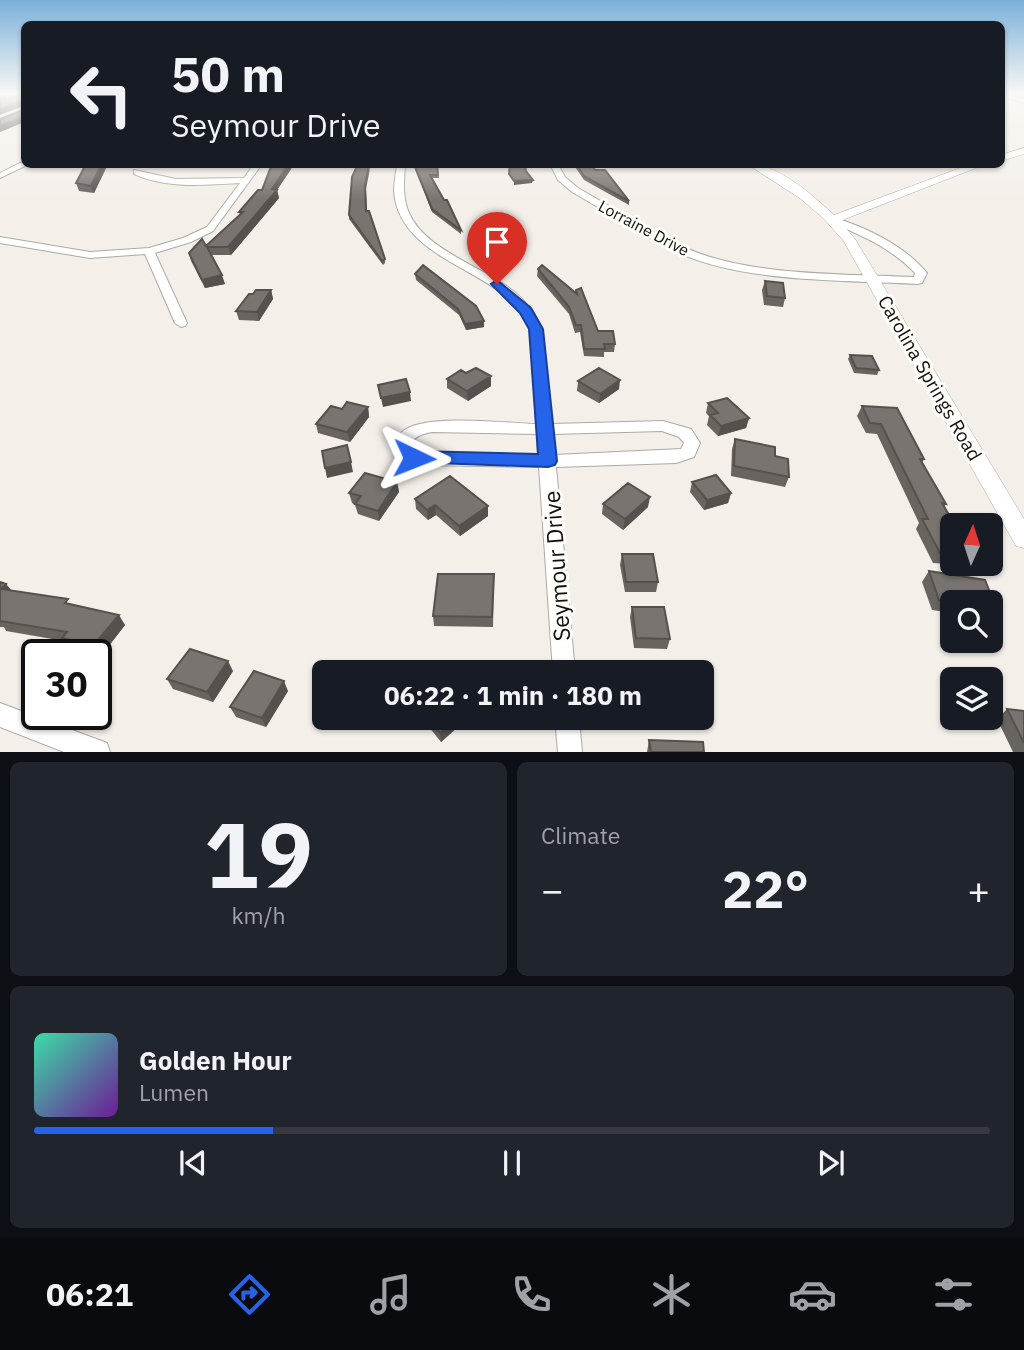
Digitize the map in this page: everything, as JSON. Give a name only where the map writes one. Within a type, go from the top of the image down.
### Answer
[{"type":"street","points":[[1005,157],[1024,150]]},
{"type":"street","points":[[0,176],[21,166]]},
{"type":"street","points":[[0,240],[101,255],[149,251],[210,229],[256,168]]},
{"type":"street","name":"Seymour Drive","points":[[400,168],[400,205],[414,231],[428,244],[497,284],[526,311],[536,329],[563,660]]},
{"type":"street","name":"Lorraine Drive","points":[[556,168],[561,178],[575,190],[691,253],[750,270],[918,281],[921,273],[908,258],[890,245],[833,220]]},
{"type":"street","name":"Carolina Springs Road","points":[[759,168],[791,186],[833,220],[849,239],[1024,539]]},
{"type":"street","points":[[833,220],[970,168]]},
{"type":"street","points":[[137,172],[153,178],[177,181],[248,180]]},
{"type":"street","points":[[149,251],[181,323]]},
{"type":"street","points":[[671,427],[685,433],[692,443],[688,453],[676,457],[548,461],[421,459],[407,455],[401,446],[406,435],[427,428],[671,427]]},
{"type":"street","points":[[0,715],[98,751]]},
{"type":"street","points":[[568,730],[570,751]]},
{"type":"building","points":[[84,168],[100,168],[91,186],[76,183]]},
{"type":"building","points":[[270,168],[286,168],[272,189],[277,190],[228,247],[207,247],[222,275],[202,280],[189,253],[202,239],[206,246],[243,212],[239,212],[258,190],[262,190]]},
{"type":"building","points":[[356,168],[369,168],[365,186],[366,211],[369,211],[385,259],[382,261],[349,215],[352,177]]},
{"type":"building","points":[[415,168],[437,168],[438,175],[430,175],[444,200],[447,200],[461,230],[432,209]]},
{"type":"building","points":[[510,168],[526,168],[533,180],[514,181],[509,174]]},
{"type":"building","points":[[579,168],[605,170],[629,201],[584,176]]},
{"type":"building","points":[[423,265],[476,306],[484,321],[465,324],[458,309],[415,274]]},
{"type":"building","points":[[542,265],[577,294],[576,290],[581,288],[598,331],[613,331],[615,344],[604,344],[605,349],[584,349],[581,325],[576,325],[569,307],[538,269]]},
{"type":"building","points":[[765,281],[783,283],[785,298],[767,296]]},
{"type":"building","points":[[256,290],[271,290],[257,312],[236,311],[249,294]]},
{"type":"building","points":[[850,355],[872,356],[879,370],[856,368]]},
{"type":"building","points":[[476,368],[491,376],[467,391],[447,379],[461,370],[466,373]]},
{"type":"building","points":[[599,368],[620,380],[600,394],[578,381]]},
{"type":"building","points":[[406,379],[410,392],[381,398],[378,385]]},
{"type":"building","points":[[727,398],[749,418],[721,426],[710,415],[718,413],[708,403]]},
{"type":"building","points":[[347,402],[368,407],[347,432],[316,424],[331,406],[342,409]]},
{"type":"building","points":[[862,406],[897,408],[924,459],[920,459],[946,504],[942,503],[948,513],[940,513],[940,553],[922,519],[928,519],[881,424],[870,423]]},
{"type":"building","points":[[735,439],[775,447],[775,456],[788,459],[789,477],[734,466]]},
{"type":"building","points":[[347,445],[351,462],[325,468],[322,451]]},
{"type":"building","points":[[365,473],[397,482],[378,511],[355,504],[361,496],[349,493]]},
{"type":"building","points":[[716,475],[731,493],[707,500],[692,482]]},
{"type":"building","points":[[450,476],[488,506],[459,526],[435,505],[427,510],[415,499]]},
{"type":"building","points":[[628,483],[650,497],[625,519],[603,504]]},
{"type":"building","points":[[622,554],[653,554],[658,582],[626,582]]},
{"type":"building","points":[[929,571],[940,573],[940,576],[985,580],[989,590],[940,590],[939,600]]},
{"type":"building","points":[[438,574],[494,574],[492,617],[433,616]]},
{"type":"building","points":[[0,582],[6,584],[1,589],[68,599],[65,603],[119,615],[99,639],[66,639],[62,638],[67,632],[0,621]]},
{"type":"building","points":[[632,607],[664,607],[670,639],[636,638]]},
{"type":"building","points":[[190,649],[228,661],[207,692],[167,679]]},
{"type":"building","points":[[254,671],[284,681],[262,718],[230,707]]},
{"type":"building","points":[[1007,709],[1024,711],[1024,743]]},
{"type":"building","points":[[649,740],[703,742],[704,752],[651,752]]},
{"type":"route","points":[[414,458],[548,461],[536,329],[518,301],[497,284]]}]
